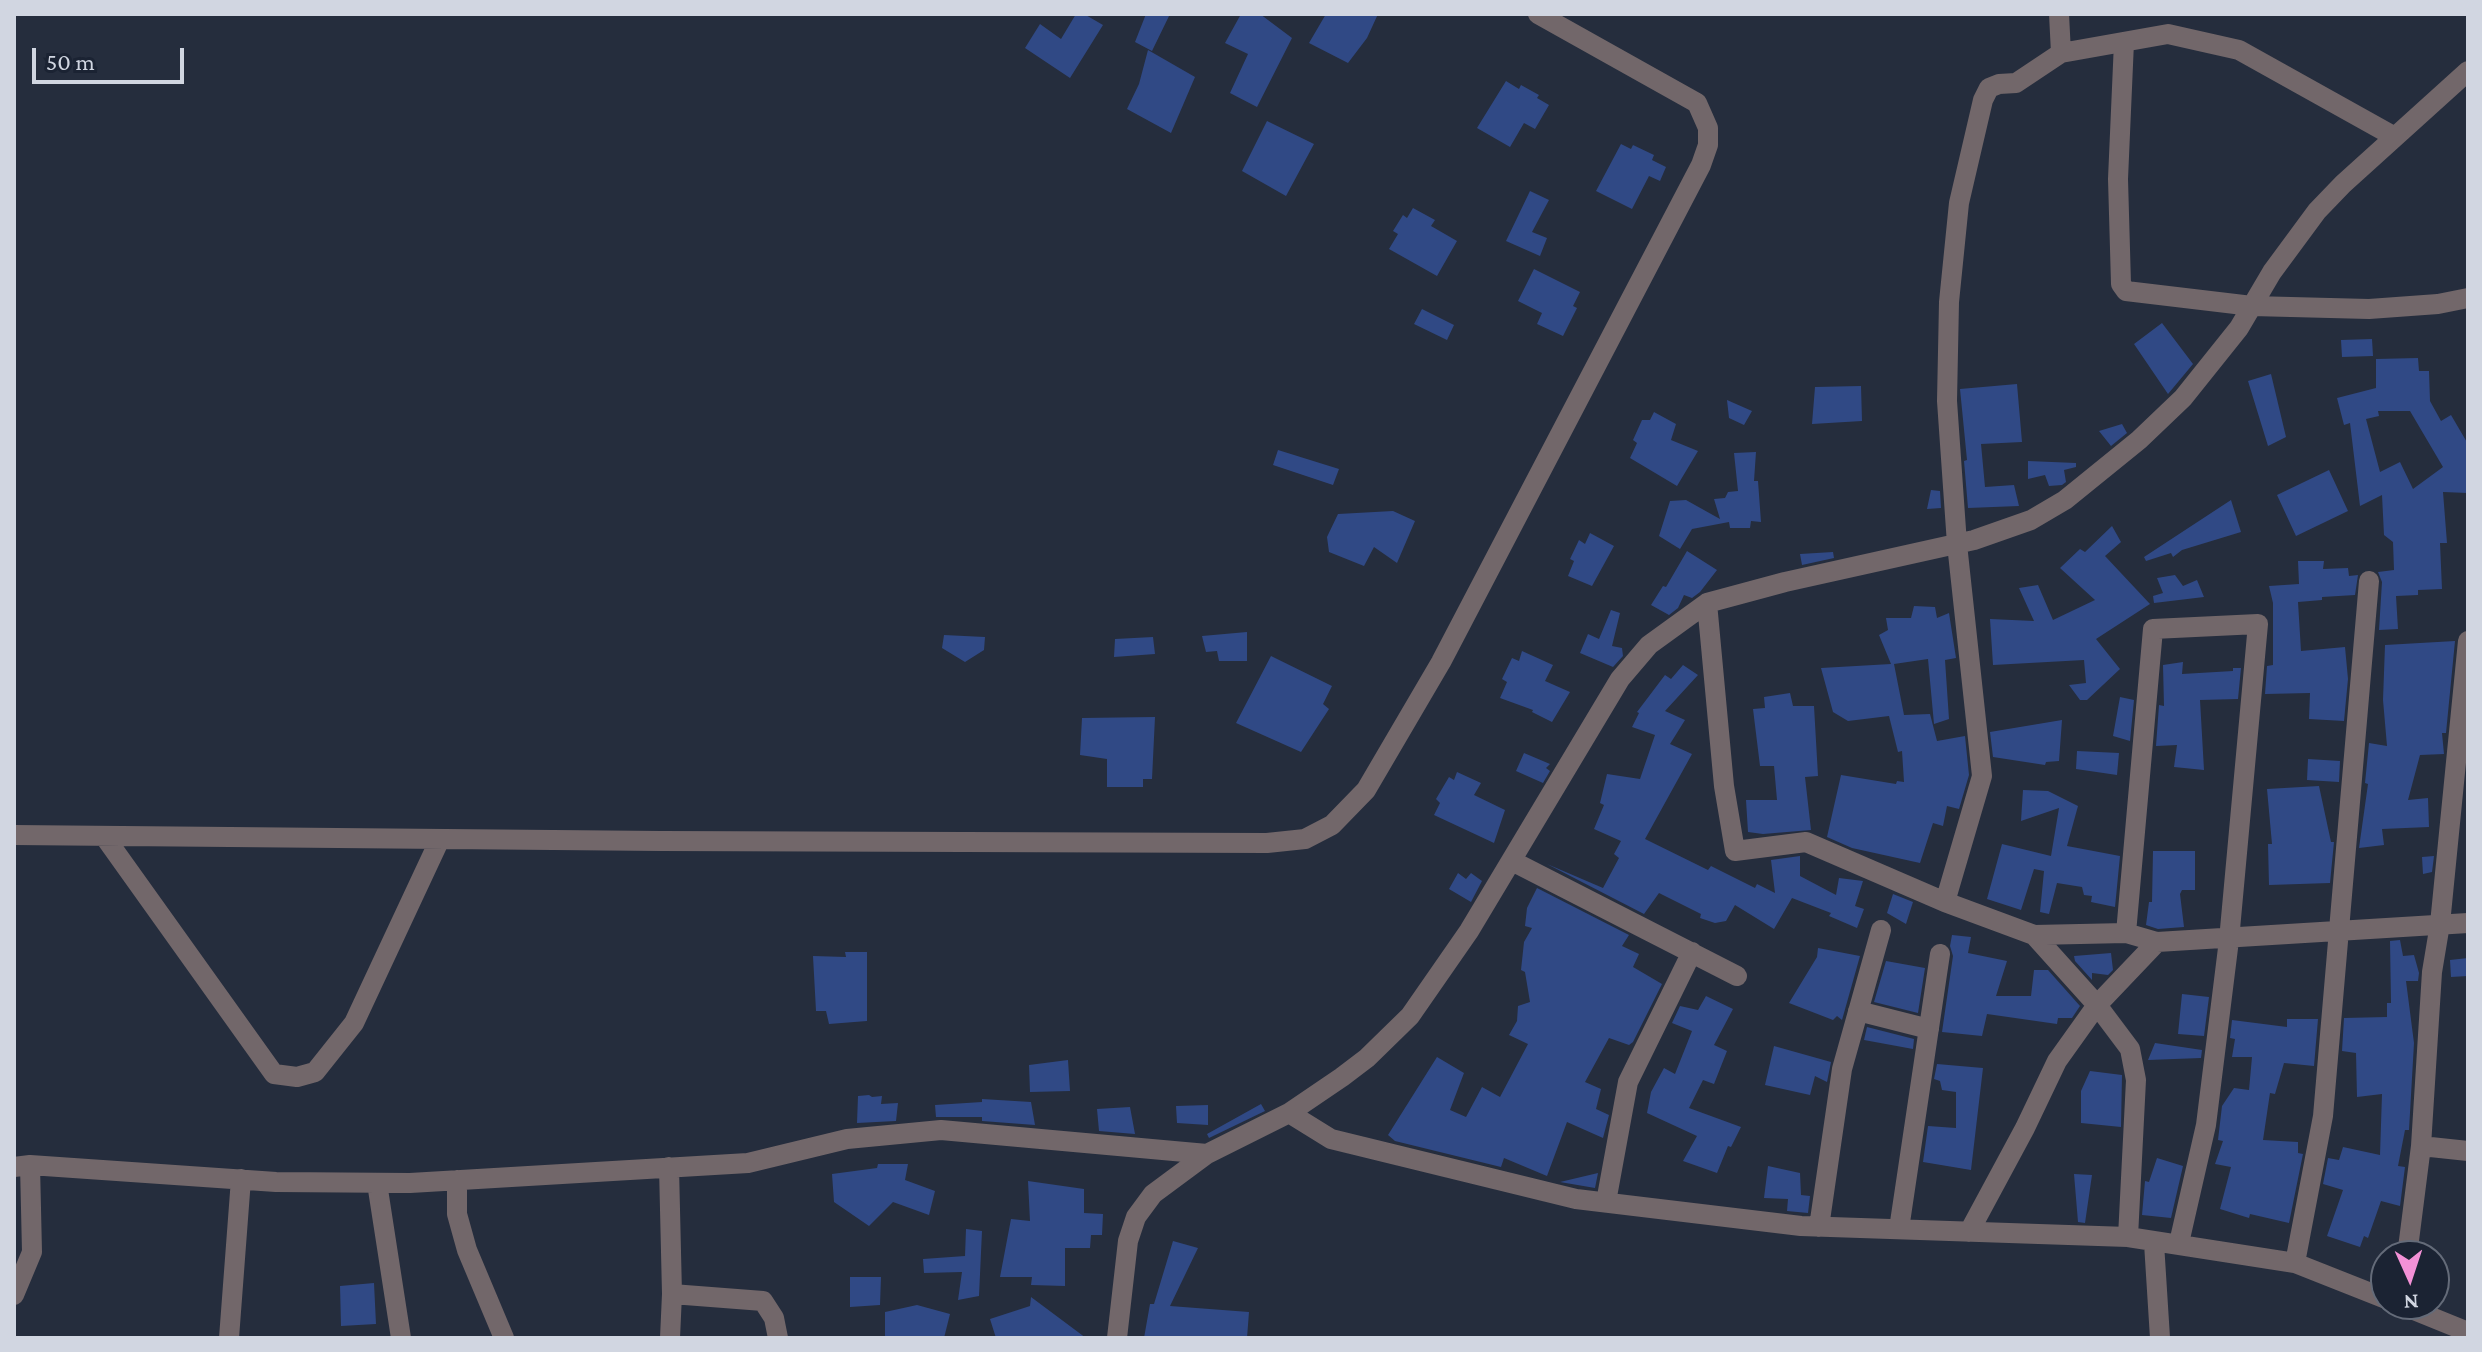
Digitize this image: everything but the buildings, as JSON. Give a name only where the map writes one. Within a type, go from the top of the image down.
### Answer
[{"type":"street","points":[[14,835],[1267,843],[1305,839],[1332,825],[1366,790],[1441,662],[1701,165],[1708,145],[1708,128],[1697,103],[1538,14]]},
{"type":"street","points":[[2059,14],[2061,53]]},
{"type":"street","points":[[1945,902],[1982,776],[1957,544],[1947,401],[1949,302],[1959,203],[1983,100],[1989,88],[2016,83],[2061,53],[2168,34],[2239,50],[2395,137]]},
{"type":"street","points":[[2124,42],[2118,179],[2121,284],[2126,291],[2252,306],[2369,309],[2438,304],[2468,298]]},
{"type":"street","points":[[1117,1338],[1128,1241],[1136,1217],[1153,1194],[1207,1154],[1289,1113],[1367,1058],[1410,1016],[1461,943],[1620,679],[1649,645],[1707,603],[1785,582],[1957,544],[2031,520],[2065,500],[2139,440],[2183,398],[2219,355],[2272,272],[2317,211],[2468,71]]},
{"type":"street","points":[[2295,1263],[2323,1116],[2369,581]]},
{"type":"street","points":[[1707,603],[1724,786],[1735,851],[1806,842],[1945,902],[2034,935],[2126,933],[2157,942],[2468,923]]},
{"type":"street","points":[[2126,933],[2153,629],[2255,624],[2258,627],[2229,940],[2206,1125],[2179,1243]]},
{"type":"street","points":[[2409,1240],[2421,1146],[2432,972],[2440,924],[2468,641]]},
{"type":"street","points":[[104,836],[274,1074],[297,1077],[315,1072],[354,1023],[440,839]]},
{"type":"street","points":[[1512,861],[1737,976]]},
{"type":"street","points":[[1819,1227],[1842,1069],[1881,930]]},
{"type":"street","points":[[2034,935],[2097,1005],[2130,1049],[2136,1080],[2128,1237]]},
{"type":"street","points":[[1969,1232],[2057,1061],[2097,1005],[2157,942]]},
{"type":"street","points":[[1606,1202],[1628,1082],[1692,952]]},
{"type":"street","points":[[1899,1229],[1940,954]]},
{"type":"street","points":[[1858,1011],[1929,1029]]},
{"type":"street","points":[[1289,1113],[1331,1139],[1576,1199],[1819,1227],[2128,1237],[2154,1243],[2179,1243],[2295,1263],[2370,1293]]},
{"type":"street","points":[[14,1295],[32,1252],[22,1166],[276,1182],[457,1180],[748,1163],[847,1139],[941,1130],[1207,1154]]},
{"type":"street","points":[[2421,1146],[2468,1151]]},
{"type":"street","points":[[669,1167],[670,1338]]},
{"type":"street","points":[[229,1338],[241,1179]]},
{"type":"street","points":[[457,1180],[457,1214],[467,1250],[504,1338]]},
{"type":"street","points":[[377,1183],[401,1338]]},
{"type":"street","points":[[2154,1243],[2160,1338]]},
{"type":"street","points":[[672,1294],[763,1301],[774,1318],[778,1338]]},
{"type":"street","points":[[2439,1320],[2468,1332]]}]
